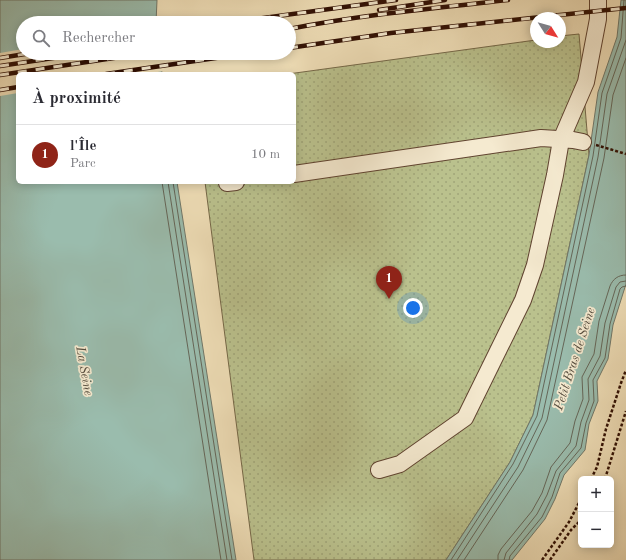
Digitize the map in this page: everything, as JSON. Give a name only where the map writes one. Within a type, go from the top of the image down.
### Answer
[{"type":"lane","points":[[379,470],[400,464],[465,418],[523,300],[535,265],[555,175],[561,140],[586,82],[598,18],[598,0]]},
{"type":"lane","points":[[296,174],[541,138],[583,142]]},
{"type":"path","points":[[583,142],[626,154]]},
{"type":"path","points":[[592,476],[597,467],[606,429],[626,370]]},
{"type":"path","points":[[606,476],[626,411]]},
{"type":"path","points":[[542,560],[569,522],[578,505]]},
{"type":"path","points":[[550,560],[571,530],[578,523]]},
{"type":"green space","points":[[579,34],[589,155],[533,415],[510,462],[446,560],[254,560],[205,184],[296,184],[296,73],[530,41],[530,48],[566,48],[566,35]]},
{"type":"water","name":"La Seine","points":[[0,0],[157,0],[156,16],[16,16],[16,60],[161,60],[162,72],[16,72],[16,184],[177,184],[236,560],[0,560]]},
{"type":"water","name":"Petit Bras de Seine","points":[[621,0],[626,0],[626,284],[613,325],[608,359],[597,381],[598,401],[589,424],[585,450],[564,475],[555,499],[545,519],[512,560],[446,560],[510,462],[533,415],[589,155],[598,92],[617,37]]},
{"type":"pier","points":[[16,50],[16,60],[163,60],[164,71],[16,72],[16,93],[0,96],[0,53]]},
{"type":"railway","points":[[278,16],[396,0]]},
{"type":"railway","points":[[379,10],[445,0]]},
{"type":"railway","points":[[296,28],[371,16],[508,0]]},
{"type":"railway","points":[[296,47],[391,33],[626,8]]},
{"type":"railway","points":[[0,58],[16,55]]},
{"type":"railway","points":[[0,66],[40,60]]},
{"type":"railway","points":[[20,72],[100,60]]},
{"type":"railway","points":[[120,72],[202,60]]},
{"type":"railway","points":[[0,75],[16,73]]},
{"type":"railway","points":[[0,90],[16,87]]},
{"type":"place","name":"l'Île","points":[[389,299]]}]
